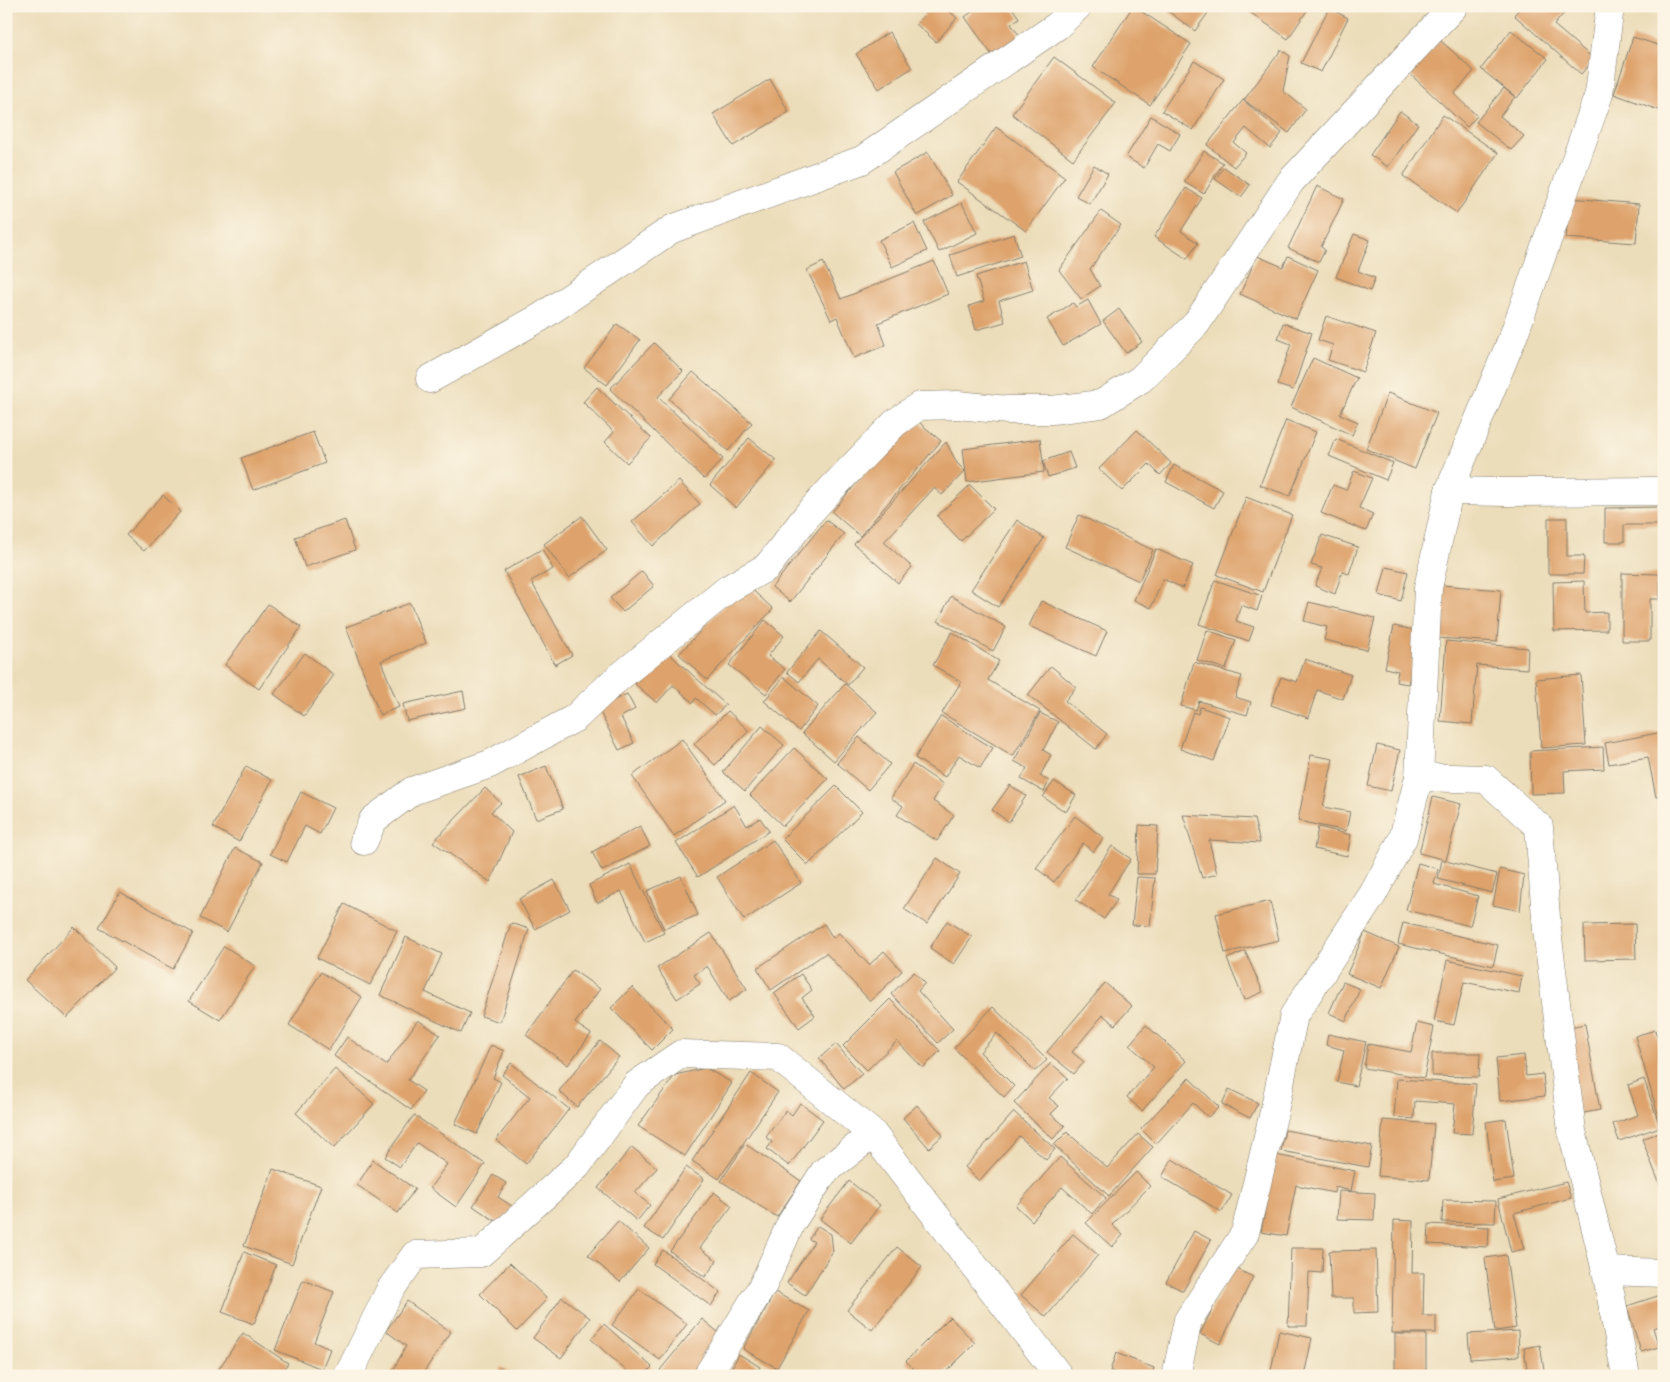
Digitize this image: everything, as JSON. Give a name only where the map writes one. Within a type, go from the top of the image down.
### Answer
[{"type":"street","points":[[430,379],[541,317],[672,229],[862,160],[1057,26],[1078,6]]},
{"type":"street","points":[[364,840],[373,820],[412,791],[490,764],[574,718],[612,683],[728,589],[767,567],[809,513],[833,487],[895,423],[919,406],[958,405],[1008,410],[1062,409],[1101,404],[1141,379],[1196,324],[1291,181],[1454,6]]},
{"type":"street","points":[[1176,1376],[1188,1320],[1245,1233],[1274,1112],[1294,1015],[1373,894],[1403,838],[1419,777],[1428,588],[1449,491],[1514,334],[1599,94],[1610,6]]},
{"type":"street","points":[[1449,491],[1664,491]]},
{"type":"street","points":[[1419,777],[1486,778],[1539,827],[1547,930],[1572,1131],[1606,1271],[1626,1376]]},
{"type":"street","points":[[348,1376],[390,1290],[415,1255],[481,1253],[577,1166],[637,1084],[681,1054],[778,1057],[873,1134],[1059,1376]]},
{"type":"street","points":[[707,1376],[763,1285],[790,1223],[824,1172],[873,1134]]},
{"type":"street","points":[[1606,1271],[1664,1274]]},
{"type":"building","points":[[932,6],[943,6],[957,18],[936,42],[916,24]]},
{"type":"building","points":[[980,6],[1011,6],[1019,18],[1011,24],[1022,39],[995,59],[965,17]]},
{"type":"building","points":[[1133,6],[1191,44],[1150,105],[1093,67]]},
{"type":"building","points":[[1161,6],[1213,6],[1195,31]]},
{"type":"building","points":[[1241,6],[1310,6],[1288,39]]},
{"type":"building","points":[[1522,6],[1570,6],[1554,25],[1594,59],[1581,74],[1514,15]]},
{"type":"building","points":[[1329,8],[1348,18],[1321,72],[1301,63]]},
{"type":"building","points":[[1511,30],[1548,59],[1517,98],[1481,69]]},
{"type":"building","points":[[889,32],[912,68],[879,89],[856,54]]},
{"type":"building","points":[[1633,37],[1664,47],[1664,65],[1661,73],[1664,74],[1664,112],[1614,94]]},
{"type":"building","points":[[1440,40],[1474,71],[1454,94],[1477,116],[1467,127],[1410,74]]},
{"type":"building","points":[[1281,50],[1290,56],[1283,91],[1306,109],[1289,133],[1244,100]]},
{"type":"building","points":[[1054,57],[1116,103],[1073,160],[1012,114]]},
{"type":"building","points":[[1194,61],[1224,79],[1193,130],[1162,111]]},
{"type":"building","points":[[770,79],[789,112],[733,146],[713,114]]},
{"type":"building","points":[[1504,88],[1515,97],[1500,116],[1524,136],[1511,150],[1476,122]]},
{"type":"building","points":[[1243,100],[1282,133],[1270,148],[1246,128],[1234,143],[1246,153],[1234,167],[1207,145]]},
{"type":"building","points":[[1400,111],[1418,124],[1388,167],[1370,155]]},
{"type":"building","points":[[1443,115],[1498,153],[1457,213],[1403,176]]},
{"type":"building","points":[[1151,116],[1180,134],[1170,151],[1158,144],[1144,168],[1126,157]]},
{"type":"building","points":[[996,127],[1065,177],[1026,231],[957,182]]},
{"type":"building","points":[[1204,151],[1223,163],[1204,194],[1184,182]]},
{"type":"building","points":[[928,152],[952,195],[917,216],[893,172]]},
{"type":"building","points":[[1094,165],[1108,174],[1090,204],[1076,196]]},
{"type":"building","points":[[1224,167],[1250,185],[1241,197],[1215,179]]},
{"type":"building","points":[[1317,186],[1344,199],[1321,247],[1325,250],[1319,262],[1288,248]]},
{"type":"building","points":[[1186,188],[1202,198],[1181,231],[1198,243],[1187,259],[1154,237]]},
{"type":"building","points":[[1570,198],[1639,204],[1636,243],[1566,238]]},
{"type":"building","points":[[962,203],[977,233],[939,252],[924,222]]},
{"type":"building","points":[[1101,211],[1121,225],[1090,269],[1100,286],[1081,299],[1059,270]]},
{"type":"building","points":[[914,223],[927,251],[892,267],[879,240]]},
{"type":"building","points":[[1014,234],[1021,256],[957,277],[950,255]]},
{"type":"building","points":[[1354,234],[1370,240],[1358,271],[1375,278],[1370,291],[1336,277]]},
{"type":"building","points":[[1257,256],[1283,267],[1288,256],[1318,270],[1296,319],[1240,294]]},
{"type":"building","points":[[934,261],[948,294],[878,323],[886,345],[854,358],[837,317],[831,320],[807,270],[823,262],[841,299]]},
{"type":"building","points":[[1024,261],[1033,290],[999,301],[1005,322],[976,330],[969,306],[984,301],[976,276]]},
{"type":"building","points":[[1088,300],[1101,324],[1063,346],[1047,319],[1073,303],[1076,307]]},
{"type":"building","points":[[1119,309],[1142,342],[1126,353],[1103,321]]},
{"type":"building","points":[[1326,316],[1376,333],[1363,372],[1328,360],[1333,345],[1318,340]]},
{"type":"building","points":[[1283,323],[1312,333],[1293,390],[1277,385],[1291,344],[1278,339]]},
{"type":"building","points":[[617,324],[640,340],[607,385],[584,368]]},
{"type":"building","points":[[654,343],[683,371],[658,397],[723,459],[704,479],[610,389]]},
{"type":"building","points":[[1313,358],[1357,378],[1340,414],[1358,422],[1352,435],[1291,407]]},
{"type":"building","points":[[693,372],[752,423],[728,451],[669,399]]},
{"type":"building","points":[[597,387],[651,438],[627,463],[605,442],[614,432],[583,402]]},
{"type":"building","points":[[1388,393],[1437,413],[1415,469],[1366,449]]},
{"type":"building","points":[[913,417],[941,441],[860,536],[832,512]]},
{"type":"building","points":[[1286,420],[1316,432],[1290,496],[1260,485]]},
{"type":"building","points":[[1137,430],[1171,463],[1160,475],[1149,464],[1122,491],[1099,469]]},
{"type":"building","points":[[313,432],[325,463],[253,490],[241,458]]},
{"type":"building","points":[[749,438],[776,460],[736,508],[710,485]]},
{"type":"building","points":[[1040,439],[1044,472],[967,482],[963,449]]},
{"type":"building","points":[[1336,439],[1393,463],[1386,480],[1329,456]]},
{"type":"building","points":[[946,442],[957,463],[965,471],[942,495],[934,488],[884,542],[912,567],[898,583],[854,544]]},
{"type":"building","points":[[1069,452],[1075,468],[1048,477],[1043,461]]},
{"type":"building","points":[[1174,465],[1223,491],[1214,508],[1166,482]]},
{"type":"building","points":[[1354,471],[1372,478],[1359,508],[1373,514],[1366,531],[1321,513],[1333,485],[1346,490]]},
{"type":"building","points":[[679,481],[700,504],[653,546],[632,522]]},
{"type":"building","points":[[970,485],[994,509],[961,541],[937,516]]},
{"type":"building","points":[[163,495],[180,512],[144,551],[126,535]]},
{"type":"building","points":[[1246,497],[1292,515],[1263,592],[1217,575]]},
{"type":"building","points":[[1664,507],[1664,525],[1624,525],[1624,542],[1605,542],[1605,508]]},
{"type":"building","points":[[1079,515],[1153,550],[1139,581],[1065,547]]},
{"type":"building","points":[[582,516],[607,550],[569,578],[544,544]]},
{"type":"building","points":[[1548,518],[1567,518],[1567,556],[1584,556],[1583,574],[1548,574]]},
{"type":"building","points":[[345,520],[355,550],[305,567],[295,537]]},
{"type":"building","points":[[826,520],[844,534],[790,602],[772,587]]},
{"type":"building","points":[[1017,520],[1044,538],[998,607],[971,590]]},
{"type":"building","points":[[1322,535],[1358,547],[1349,574],[1342,572],[1335,594],[1315,586],[1322,568],[1311,565]]},
{"type":"building","points":[[542,549],[553,569],[531,581],[572,655],[555,665],[504,571]]},
{"type":"building","points":[[1156,549],[1193,565],[1183,588],[1163,579],[1151,608],[1134,600]]},
{"type":"building","points":[[1386,567],[1408,572],[1401,601],[1379,595]]},
{"type":"building","points":[[642,571],[654,586],[623,612],[610,598]]},
{"type":"building","points":[[1622,573],[1660,574],[1660,599],[1650,599],[1650,641],[1622,641]]},
{"type":"building","points":[[1215,580],[1262,596],[1257,611],[1241,605],[1236,621],[1254,627],[1249,641],[1199,624]]},
{"type":"building","points":[[1584,581],[1585,613],[1607,612],[1607,630],[1554,631],[1553,582]]},
{"type":"building","points":[[745,583],[773,609],[707,680],[679,654]]},
{"type":"building","points":[[1441,585],[1501,590],[1497,642],[1437,638]]},
{"type":"building","points":[[951,596],[1006,627],[993,651],[938,621]]},
{"type":"building","points":[[1041,601],[1107,631],[1096,656],[1029,626]]},
{"type":"building","points":[[1309,602],[1375,618],[1367,650],[1324,640],[1327,627],[1304,621]]},
{"type":"building","points":[[410,603],[426,643],[381,661],[399,707],[380,715],[346,627]]},
{"type":"building","points":[[268,604],[301,627],[259,689],[225,665]]},
{"type":"building","points":[[765,620],[784,636],[768,656],[785,669],[766,694],[729,665]]},
{"type":"building","points":[[1394,626],[1420,631],[1408,684],[1396,682],[1398,671],[1385,668]]},
{"type":"building","points":[[1207,630],[1236,640],[1226,669],[1197,660]]},
{"type":"building","points":[[821,631],[863,667],[848,685],[818,659],[799,682],[787,672]]},
{"type":"building","points":[[952,632],[999,661],[988,680],[1040,711],[1013,756],[942,713],[961,682],[933,665]]},
{"type":"building","points":[[1446,641],[1528,648],[1527,669],[1477,665],[1472,724],[1440,721]]},
{"type":"building","points":[[665,650],[726,705],[715,715],[696,698],[693,703],[673,685],[657,703],[635,684]]},
{"type":"building","points":[[305,653],[334,675],[304,716],[274,694]]},
{"type":"building","points":[[1305,659],[1351,675],[1343,699],[1317,690],[1308,718],[1271,705],[1281,677],[1297,682]]},
{"type":"building","points":[[1194,662],[1242,676],[1235,697],[1251,702],[1247,715],[1199,701],[1196,710],[1181,706]]},
{"type":"building","points":[[1051,666],[1076,687],[1065,701],[1107,734],[1096,749],[1028,695]]},
{"type":"building","points":[[1581,675],[1586,745],[1541,748],[1536,679]]},
{"type":"building","points":[[784,677],[818,706],[799,731],[764,701]]},
{"type":"building","points":[[845,684],[877,712],[834,761],[802,733]]},
{"type":"building","points":[[463,691],[466,708],[407,721],[403,704]]},
{"type":"building","points":[[627,694],[635,709],[621,717],[634,743],[619,750],[598,708]]},
{"type":"building","points":[[1200,707],[1230,717],[1214,761],[1180,749],[1193,712],[1198,714]]},
{"type":"building","points":[[728,711],[749,731],[715,765],[694,744]]},
{"type":"building","points":[[1040,713],[1058,722],[1043,750],[1051,755],[1040,776],[1049,781],[1044,792],[1021,779],[1027,768],[1014,761]]},
{"type":"building","points":[[941,716],[993,748],[980,768],[959,755],[945,777],[915,758]]},
{"type":"building","points":[[762,726],[784,745],[745,791],[723,772]]},
{"type":"building","points":[[1663,732],[1664,795],[1656,797],[1648,757],[1609,764],[1605,743]]},
{"type":"building","points":[[859,737],[890,764],[868,790],[837,763]]},
{"type":"building","points":[[682,739],[725,800],[674,836],[632,776]]},
{"type":"building","points":[[1377,745],[1400,750],[1391,791],[1368,786]]},
{"type":"building","points":[[1603,747],[1604,769],[1564,771],[1565,793],[1531,794],[1530,751]]},
{"type":"building","points":[[794,748],[828,779],[783,826],[750,795]]},
{"type":"building","points":[[1311,755],[1333,759],[1323,807],[1350,812],[1346,831],[1298,821]]},
{"type":"building","points":[[913,764],[943,784],[933,801],[954,815],[937,841],[897,815],[903,806],[891,798]]},
{"type":"building","points":[[246,766],[272,780],[239,842],[213,827]]},
{"type":"building","points":[[546,766],[563,809],[536,819],[519,777]]},
{"type":"building","points":[[1054,781],[1076,795],[1066,812],[1043,797]]},
{"type":"building","points":[[1010,785],[1026,796],[1009,822],[992,810]]},
{"type":"building","points":[[836,786],[862,812],[808,865],[782,839]]},
{"type":"building","points":[[485,788],[501,803],[491,812],[512,832],[490,882],[433,842]]},
{"type":"building","points":[[301,792],[333,808],[320,834],[305,826],[287,862],[270,854]]},
{"type":"building","points":[[1433,797],[1461,804],[1446,860],[1419,853]]},
{"type":"building","points":[[734,805],[747,826],[760,818],[769,831],[698,877],[676,843]]},
{"type":"building","points":[[1183,815],[1254,819],[1260,843],[1209,840],[1217,874],[1202,878]]},
{"type":"building","points":[[1075,816],[1104,838],[1093,852],[1083,843],[1054,882],[1036,868]]},
{"type":"building","points":[[1139,825],[1158,826],[1155,874],[1137,874]]},
{"type":"building","points":[[640,826],[650,846],[602,871],[592,852]]},
{"type":"building","points":[[1318,827],[1351,835],[1347,856],[1314,849]]},
{"type":"building","points":[[773,840],[801,883],[744,920],[717,877]]},
{"type":"building","points":[[1112,846],[1131,859],[1108,894],[1117,900],[1104,919],[1076,900]]},
{"type":"building","points":[[235,848],[263,862],[227,932],[200,918]]},
{"type":"building","points":[[937,858],[960,874],[927,924],[904,909]]},
{"type":"building","points":[[1442,860],[1497,874],[1492,893],[1438,879]]},
{"type":"building","points":[[1418,863],[1438,869],[1434,884],[1478,896],[1470,926],[1406,910]]},
{"type":"building","points":[[630,864],[664,933],[645,942],[621,891],[597,903],[589,885]]},
{"type":"building","points":[[1500,869],[1524,875],[1520,911],[1493,905]]},
{"type":"building","points":[[681,876],[698,915],[664,929],[647,891]]},
{"type":"building","points":[[1137,877],[1155,878],[1150,926],[1132,925]]},
{"type":"building","points":[[554,880],[570,910],[535,929],[519,899]]},
{"type":"building","points":[[120,892],[193,933],[173,969],[99,928]]},
{"type":"building","points":[[1270,901],[1279,940],[1225,953],[1216,914]]},
{"type":"building","points":[[344,904],[397,931],[370,985],[317,958]]},
{"type":"building","points":[[947,921],[972,937],[954,964],[930,948]]},
{"type":"building","points":[[511,923],[529,929],[500,1022],[481,1016]]},
{"type":"building","points":[[1403,923],[1498,945],[1493,966],[1398,944]]},
{"type":"building","points":[[824,924],[833,938],[839,933],[869,965],[884,951],[902,971],[870,1001],[826,953],[771,990],[757,968]]},
{"type":"building","points":[[1635,924],[1636,959],[1585,960],[1584,925]]},
{"type":"building","points":[[74,927],[115,967],[67,1018],[25,980]]},
{"type":"building","points":[[1365,932],[1399,947],[1381,988],[1347,974]]},
{"type":"building","points":[[711,933],[747,989],[729,1001],[707,966],[694,975],[700,984],[677,999],[657,968]]},
{"type":"building","points":[[406,937],[442,954],[425,992],[470,1013],[461,1033],[380,995]]},
{"type":"building","points":[[224,946],[255,966],[220,1020],[189,1001]]},
{"type":"building","points":[[1245,951],[1263,992],[1244,1000],[1227,959]]},
{"type":"building","points":[[1447,960],[1522,976],[1519,993],[1464,982],[1454,1025],[1434,1021]]},
{"type":"building","points":[[573,970],[600,989],[575,1023],[591,1034],[568,1065],[526,1035]]},
{"type":"building","points":[[321,972],[362,997],[329,1050],[289,1025]]},
{"type":"building","points":[[914,972],[925,983],[918,991],[953,1029],[938,1043],[891,994]]},
{"type":"building","points":[[801,974],[812,990],[802,998],[815,1016],[799,1028],[774,993]]},
{"type":"building","points":[[1343,982],[1360,989],[1346,1021],[1329,1013]]},
{"type":"building","points":[[1105,983],[1132,1006],[1115,1025],[1103,1015],[1072,1052],[1084,1062],[1074,1074],[1047,1052]]},
{"type":"building","points":[[632,987],[673,1029],[652,1050],[611,1008]]},
{"type":"building","points":[[890,999],[940,1051],[923,1068],[897,1041],[867,1070],[843,1046]]},
{"type":"building","points":[[993,1007],[1047,1060],[1035,1071],[997,1033],[980,1052],[1014,1086],[1004,1097],[954,1048]]},
{"type":"building","points":[[418,1020],[440,1035],[408,1080],[424,1091],[411,1110],[334,1056],[347,1037],[386,1065]]},
{"type":"building","points":[[1417,1023],[1434,1027],[1424,1078],[1364,1068],[1368,1044],[1411,1052]]},
{"type":"building","points":[[1585,1024],[1600,1110],[1579,1114],[1564,1028]]},
{"type":"building","points":[[1146,1025],[1186,1061],[1142,1111],[1127,1097],[1154,1067],[1129,1045]]},
{"type":"building","points":[[1655,1030],[1664,1059],[1664,1127],[1662,1128],[1635,1036]]},
{"type":"building","points":[[1328,1034],[1366,1042],[1356,1086],[1337,1082],[1344,1050],[1326,1045]]},
{"type":"building","points":[[600,1041],[619,1057],[577,1107],[559,1091]]},
{"type":"building","points":[[836,1044],[862,1074],[844,1089],[819,1058]]},
{"type":"building","points":[[491,1045],[504,1051],[493,1078],[501,1082],[477,1134],[455,1124]]},
{"type":"building","points":[[1432,1053],[1480,1053],[1479,1077],[1432,1076]]},
{"type":"building","points":[[1524,1055],[1526,1076],[1543,1074],[1545,1096],[1500,1101],[1496,1058]]},
{"type":"building","points":[[511,1063],[569,1109],[526,1164],[496,1140],[530,1097],[502,1075]]},
{"type":"building","points":[[1051,1063],[1068,1078],[1049,1098],[1059,1106],[1051,1114],[1065,1126],[1053,1139],[1014,1103]]},
{"type":"building","points":[[706,1068],[732,1083],[685,1156],[638,1126],[675,1075]]},
{"type":"building","points":[[335,1069],[374,1104],[334,1148],[296,1113]]},
{"type":"building","points":[[751,1073],[778,1092],[719,1179],[692,1161]]},
{"type":"building","points":[[1189,1078],[1219,1107],[1208,1117],[1193,1103],[1156,1144],[1141,1129]]},
{"type":"building","points":[[1397,1079],[1476,1084],[1472,1134],[1452,1133],[1455,1104],[1415,1101],[1414,1119],[1394,1117]]},
{"type":"building","points":[[1644,1079],[1660,1127],[1619,1141],[1613,1124],[1638,1115],[1628,1085]]},
{"type":"building","points":[[1229,1089],[1258,1103],[1250,1118],[1222,1104]]},
{"type":"building","points":[[800,1103],[823,1120],[789,1166],[767,1149],[772,1142],[766,1137],[786,1110],[792,1115]]},
{"type":"building","points":[[917,1105],[943,1135],[929,1148],[903,1118]]},
{"type":"building","points":[[1014,1112],[1055,1149],[1046,1160],[1019,1136],[979,1181],[965,1167]]},
{"type":"building","points":[[414,1115],[485,1164],[456,1207],[430,1188],[447,1164],[417,1143],[400,1167],[385,1157]]},
{"type":"building","points":[[1506,1119],[1514,1179],[1493,1182],[1486,1122]]},
{"type":"building","points":[[1383,1120],[1434,1124],[1429,1180],[1378,1176]]},
{"type":"building","points":[[1285,1130],[1372,1146],[1368,1167],[1281,1151]]},
{"type":"building","points":[[1664,1131],[1664,1195],[1642,1139]]},
{"type":"building","points":[[1067,1132],[1107,1168],[1138,1134],[1153,1147],[1109,1196],[1054,1145]]},
{"type":"building","points":[[745,1144],[801,1181],[777,1217],[721,1181]]},
{"type":"building","points":[[632,1147],[657,1168],[635,1193],[650,1205],[637,1221],[598,1188]]},
{"type":"building","points":[[1276,1155],[1355,1171],[1351,1191],[1335,1187],[1334,1193],[1296,1185],[1286,1236],[1261,1232]]},
{"type":"building","points":[[1060,1157],[1106,1198],[1092,1214],[1062,1187],[1032,1221],[1016,1206]]},
{"type":"building","points":[[1172,1159],[1232,1195],[1222,1212],[1162,1177]]},
{"type":"building","points":[[373,1160],[415,1189],[398,1213],[357,1185]]},
{"type":"building","points":[[686,1167],[704,1179],[663,1240],[644,1228]]},
{"type":"building","points":[[273,1169],[321,1186],[292,1264],[244,1246]]},
{"type":"building","points":[[1136,1172],[1150,1186],[1112,1225],[1123,1235],[1112,1247],[1086,1223]]},
{"type":"building","points":[[493,1175],[506,1183],[498,1197],[512,1206],[501,1225],[473,1206]]},
{"type":"building","points":[[849,1181],[880,1205],[851,1243],[820,1219]]},
{"type":"building","points":[[1566,1182],[1571,1198],[1514,1213],[1524,1249],[1511,1252],[1498,1199]]},
{"type":"building","points":[[1339,1191],[1375,1193],[1374,1220],[1337,1219]]},
{"type":"building","points":[[714,1192],[732,1206],[700,1248],[717,1261],[705,1277],[670,1251]]},
{"type":"building","points":[[1443,1200],[1496,1201],[1495,1223],[1442,1222]]},
{"type":"building","points":[[1394,1220],[1413,1221],[1412,1273],[1424,1273],[1423,1316],[1436,1316],[1436,1333],[1392,1333]]},
{"type":"building","points":[[618,1221],[649,1248],[620,1282],[588,1255]]},
{"type":"building","points":[[1429,1224],[1489,1227],[1488,1247],[1428,1244]]},
{"type":"building","points":[[818,1226],[831,1234],[833,1251],[805,1295],[787,1283],[814,1242],[809,1239]]},
{"type":"building","points":[[1194,1231],[1211,1240],[1183,1291],[1166,1282]]},
{"type":"building","points":[[1073,1234],[1098,1255],[1046,1317],[1021,1295]]},
{"type":"building","points":[[897,1247],[922,1267],[872,1330],[847,1310]]},
{"type":"building","points":[[1291,1248],[1323,1248],[1322,1273],[1309,1272],[1307,1326],[1288,1326]]},
{"type":"building","points":[[663,1250],[720,1292],[711,1306],[653,1264]]},
{"type":"building","points":[[1376,1250],[1378,1312],[1354,1313],[1354,1298],[1331,1298],[1329,1251]]},
{"type":"building","points":[[244,1252],[276,1265],[254,1324],[222,1312]]},
{"type":"building","points":[[1506,1255],[1516,1328],[1495,1331],[1485,1258]]},
{"type":"building","points":[[510,1263],[547,1299],[517,1331],[480,1294]]},
{"type":"building","points":[[1233,1267],[1253,1277],[1220,1344],[1200,1334]]},
{"type":"building","points":[[303,1280],[334,1292],[314,1342],[330,1349],[322,1369],[275,1350]]},
{"type":"building","points":[[639,1289],[687,1324],[660,1360],[612,1325]]},
{"type":"building","points":[[775,1292],[809,1311],[777,1368],[743,1349]]},
{"type":"building","points":[[1664,1294],[1664,1325],[1653,1328],[1659,1347],[1641,1352],[1627,1306]]},
{"type":"building","points":[[562,1297],[590,1318],[561,1358],[533,1338]]},
{"type":"building","points":[[407,1301],[451,1332],[421,1376],[390,1376],[406,1346],[386,1331]]},
{"type":"building","points":[[950,1317],[975,1343],[942,1376],[921,1376],[906,1361]]},
{"type":"building","points":[[702,1319],[723,1336],[691,1376],[667,1376],[660,1370]]},
{"type":"building","points":[[604,1324],[652,1367],[643,1376],[632,1376],[591,1339]]},
{"type":"building","points":[[1279,1331],[1312,1338],[1304,1376],[1270,1375]]},
{"type":"building","points":[[1518,1331],[1519,1356],[1470,1359],[1468,1334]]},
{"type":"building","points":[[243,1333],[288,1363],[279,1376],[214,1376]]},
{"type":"building","points":[[1395,1334],[1426,1334],[1426,1376],[1395,1376]]},
{"type":"building","points":[[1540,1345],[1545,1376],[1528,1376],[1524,1348]]},
{"type":"building","points":[[1116,1353],[1154,1368],[1151,1376],[1124,1376],[1110,1371]]},
{"type":"building","points":[[739,1354],[760,1367],[755,1376],[727,1376]]},
{"type":"building","points":[[500,1367],[517,1376],[495,1376]]}]
